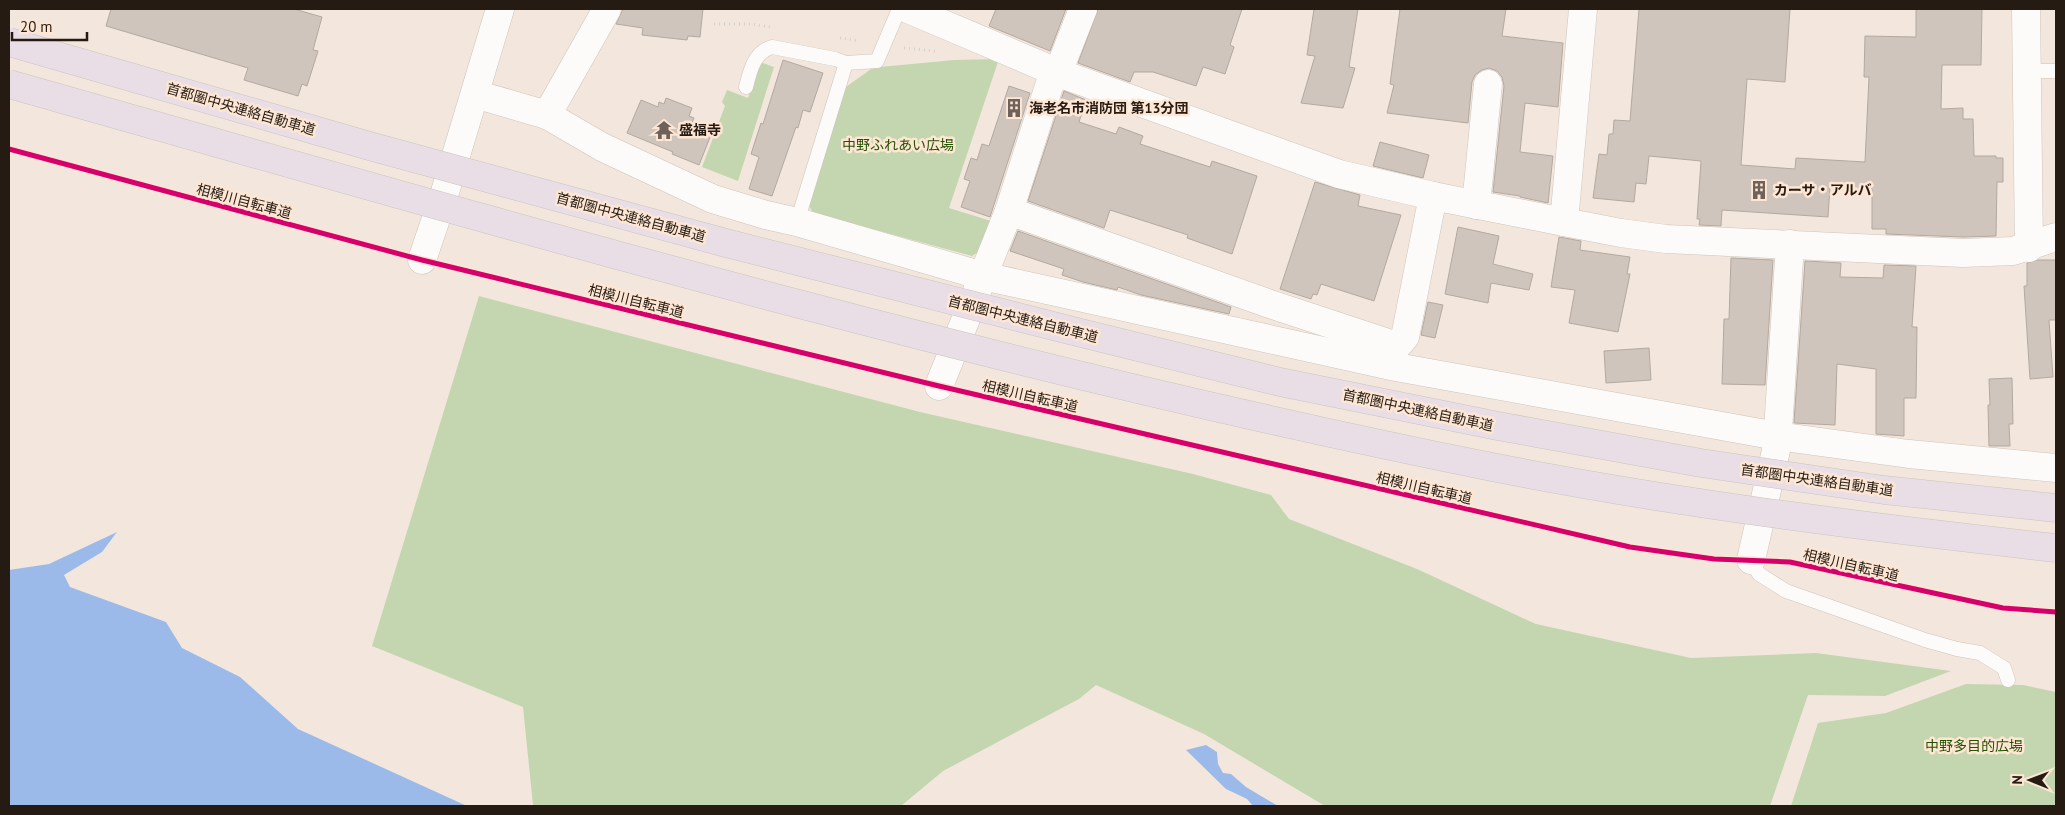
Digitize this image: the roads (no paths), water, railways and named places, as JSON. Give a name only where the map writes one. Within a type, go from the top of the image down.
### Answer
[{"type":"highway","name":"首都圏中央連絡自動車道","points":[[9,42],[364,144],[726,243],[1073,332],[1280,382],[1498,426],[1701,463],[1884,490],[2056,508]]},
{"type":"highway","points":[[9,84],[710,281],[1062,372],[1274,421],[1496,468],[1695,502],[1886,529],[2056,548]]},
{"type":"street","points":[[422,260],[446,192],[500,9]]},
{"type":"street","points":[[547,115],[607,9]]},
{"type":"street","points":[[908,9],[1056,72],[1339,174],[1476,205],[1621,233],[1666,239],[1963,253],[2013,252],[2056,237]]},
{"type":"street","points":[[939,386],[1009,211],[1049,86],[1063,60],[1083,9]]},
{"type":"street","points":[[1564,222],[1583,9]]},
{"type":"street","points":[[2026,9],[2029,248]]},
{"type":"street","points":[[1476,205],[1488,84]]},
{"type":"street","points":[[475,94],[547,115],[602,147],[713,199],[983,276],[1396,367],[1777,436],[1909,454],[2056,468]]},
{"type":"street","points":[[1009,211],[1270,304],[1397,346],[1405,337],[1433,196]]},
{"type":"street","points":[[1751,560],[1777,436],[1790,244]]},
{"type":"lane","points":[[746,87],[757,57],[765,49],[772,47],[835,59],[846,63],[877,60],[899,9]]},
{"type":"lane","points":[[797,222],[846,63]]},
{"type":"lane","points":[[2027,71],[2056,71]]},
{"type":"lane","points":[[1751,560],[1759,574],[1786,591],[1925,640],[1980,653],[2004,668],[2008,680]]},
{"type":"water","points":[[117,532],[102,552],[64,575],[70,587],[166,622],[182,648],[240,677],[298,729],[467,806],[9,806],[9,570],[49,564]]},
{"type":"water","points":[[1206,745],[1217,752],[1218,764],[1223,773],[1231,774],[1246,787],[1278,806],[1253,806],[1247,799],[1226,789],[1186,750]]},
{"type":"place","name":"海老名市消防団 第13分団","points":[[1014,108]]},
{"type":"place","name":"盛福寺","points":[[664,130]]},
{"type":"place","name":"カーサ・アルバ","points":[[1759,190]]},
{"type":"park label","name":"中野ふれあい広場","points":[[898,145]]},
{"type":"park label","name":"中野多目的広場","points":[[1974,746]]}]
